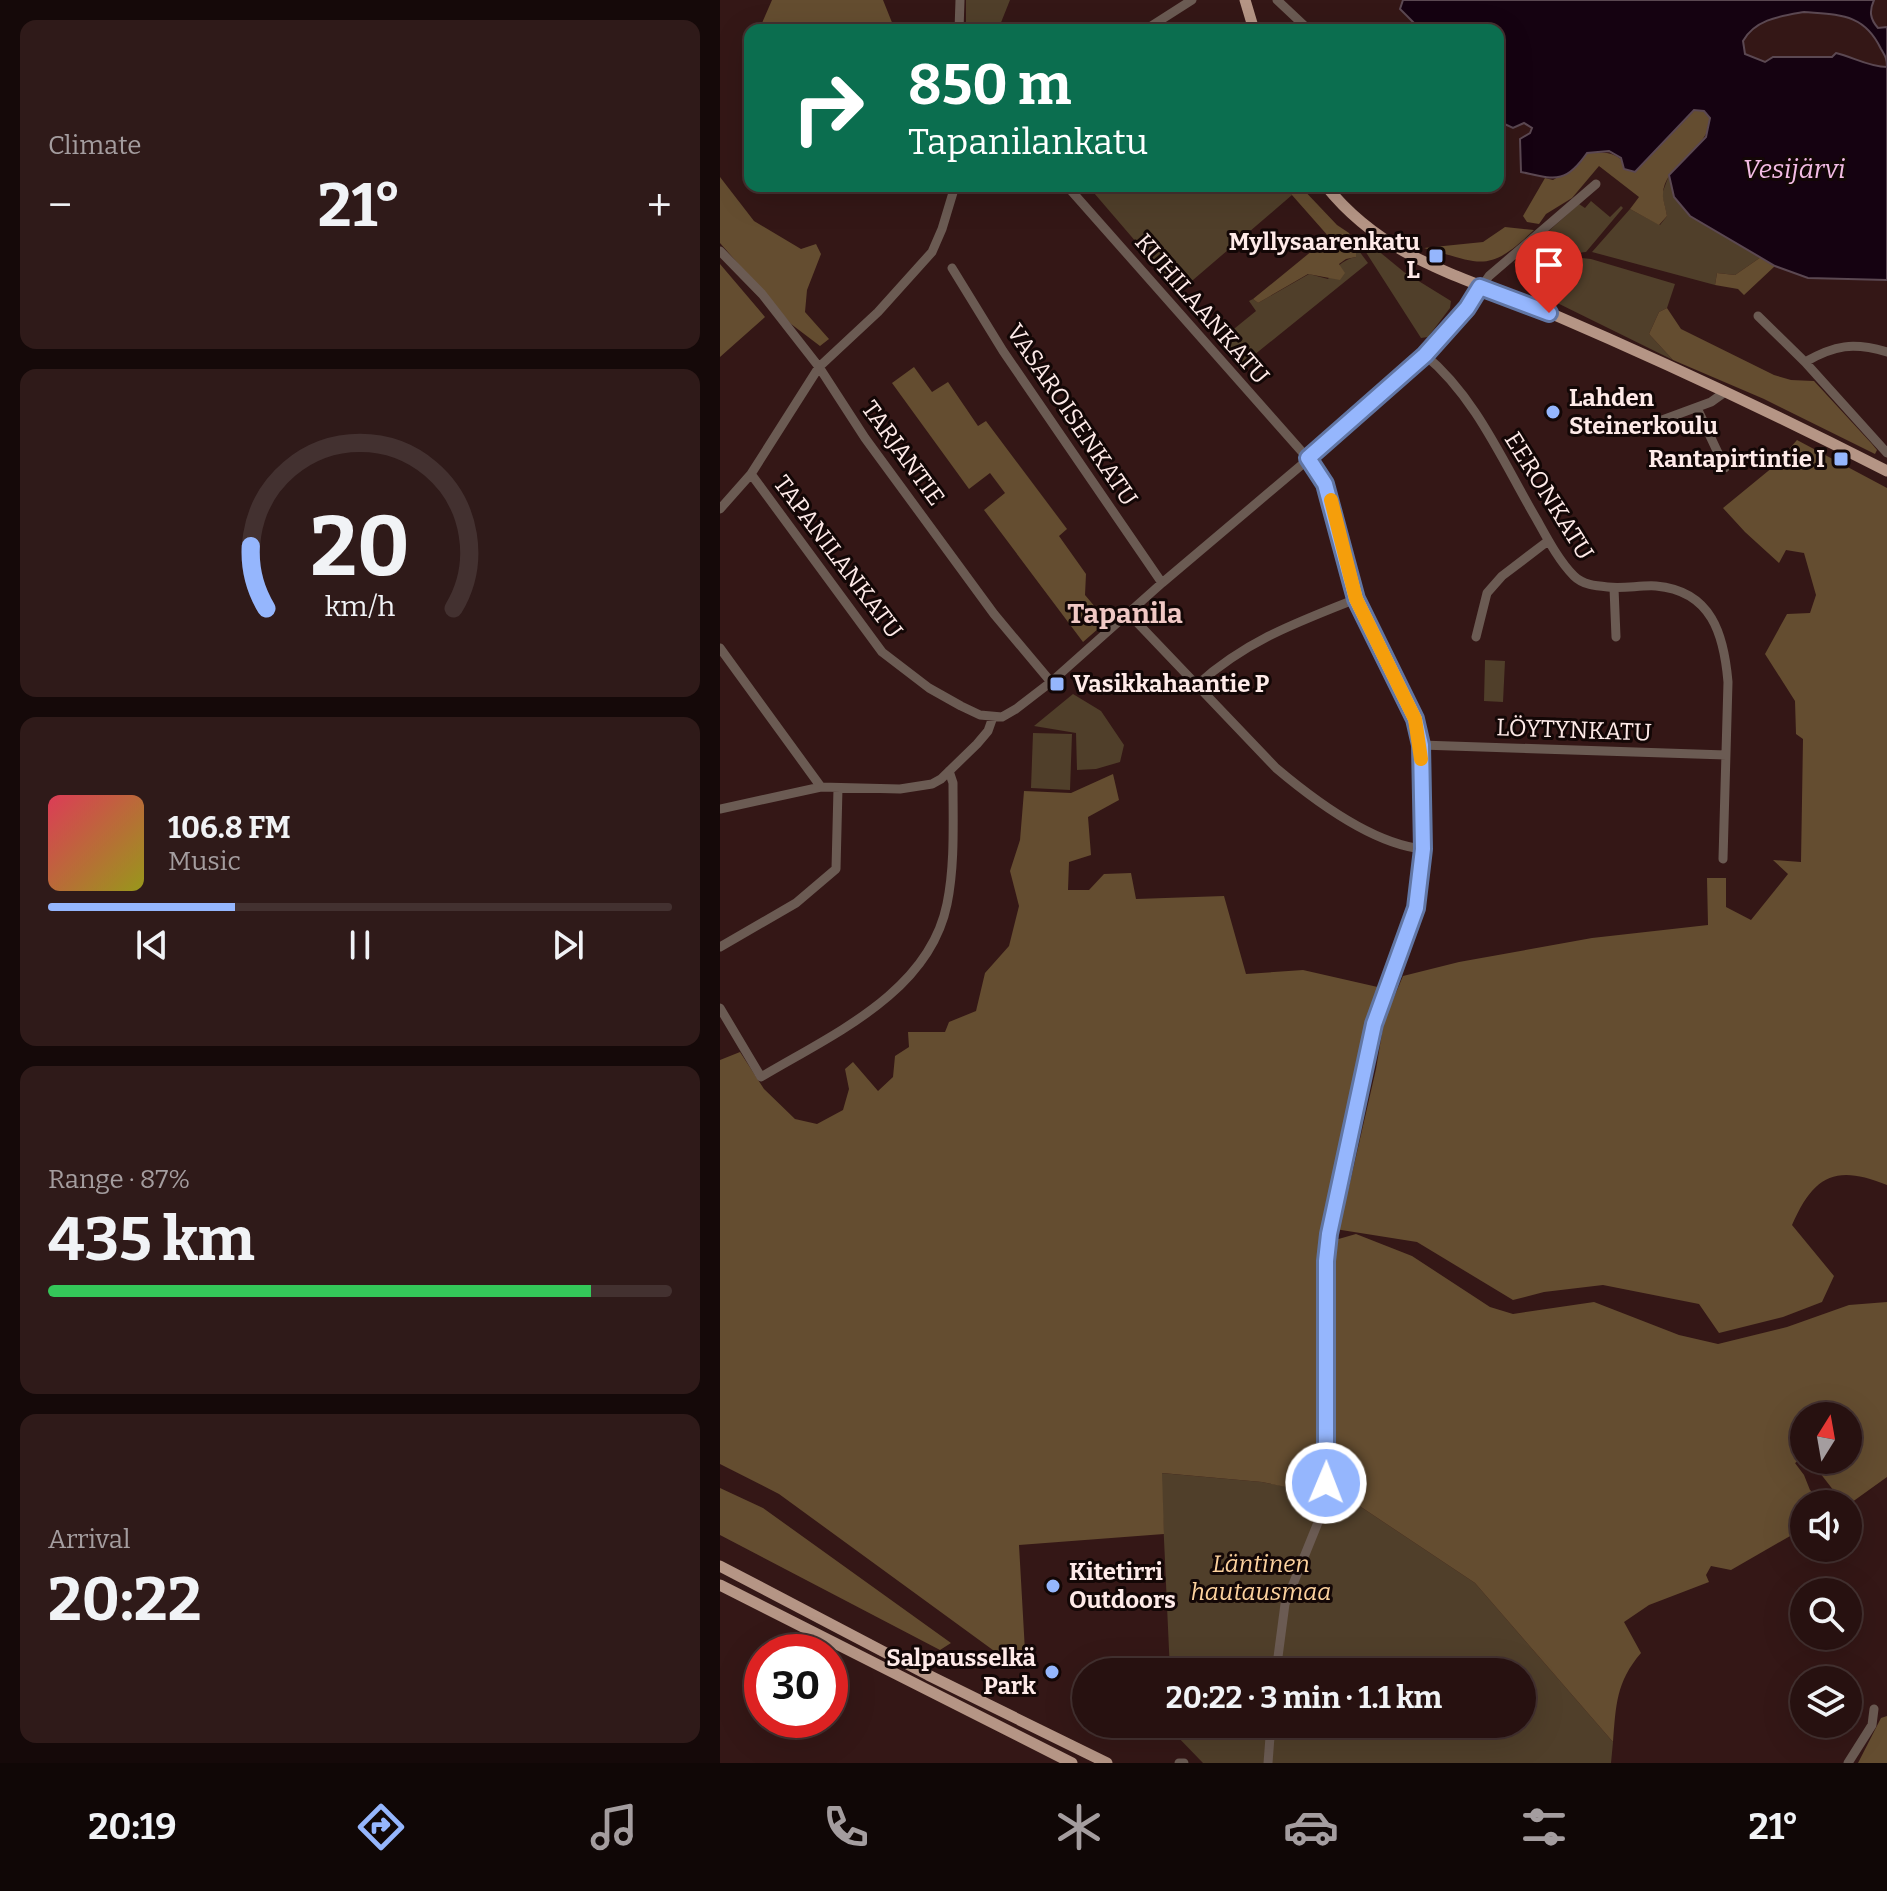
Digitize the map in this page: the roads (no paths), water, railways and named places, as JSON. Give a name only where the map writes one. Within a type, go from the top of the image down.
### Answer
[{"type":"main road","points":[[1245,0],[1252,24]]},
{"type":"main road","points":[[1331,192],[1349,213],[1381,238],[1432,268],[1549,313],[1886,468]]},
{"type":"main road","points":[[720,1566],[928,1675],[1107,1763]]},
{"type":"main road","points":[[720,1585],[1072,1763]]},
{"type":"street","points":[[959,24],[960,0]]},
{"type":"street","points":[[1154,24],[1192,0]]},
{"type":"street","points":[[1277,0],[1303,24]]},
{"type":"street","points":[[720,809],[821,787],[919,787],[941,779],[988,731],[993,717],[1002,717],[1016,709],[1051,682],[1425,355],[1467,308],[1489,276],[1596,184]]},
{"type":"street","points":[[720,509],[751,474],[819,367],[878,312],[932,252],[953,192]]},
{"type":"street","name":"KUHILAANKATU","points":[[1072,192],[1319,471],[1328,491],[1356,599],[1415,719],[1421,745],[1423,849],[1416,908],[1374,1024],[1329,1234],[1326,1261],[1326,1483],[1319,1520],[1285,1604],[1278,1658]]},
{"type":"street","name":"TARJANTIE","points":[[720,251],[762,294],[819,367],[865,438],[994,614],[1051,682]]},
{"type":"street","name":"VASAROISENKATU","points":[[952,268],[1003,351],[1162,583]]},
{"type":"street","points":[[1758,316],[1805,362],[1887,453]]},
{"type":"street","points":[[1805,362],[1830,348],[1860,347],[1887,352]]},
{"type":"street","name":"EERONKATU","points":[[1425,355],[1450,378],[1470,405],[1548,541],[1574,576],[1592,585],[1614,588],[1657,586],[1685,593],[1709,613],[1726,656],[1728,682],[1723,859]]},
{"type":"street","points":[[1635,430],[1697,408],[1718,399],[1725,392]]},
{"type":"street","points":[[1697,408],[1725,468]]},
{"type":"street","name":"TAPANILANKATU","points":[[751,474],[882,652],[929,688],[980,715],[993,717]]},
{"type":"street","points":[[1476,637],[1487,593],[1502,576],[1548,541]]},
{"type":"street","points":[[1614,588],[1616,637]]},
{"type":"street","points":[[1197,685],[1238,651],[1270,634],[1356,599]]},
{"type":"street","points":[[1129,614],[1276,768],[1299,787],[1342,816],[1385,839],[1405,847],[1423,849]]},
{"type":"street","points":[[720,648],[821,787]]},
{"type":"street","name":"LÖYTYNKATU","points":[[1421,745],[1726,755]]},
{"type":"street","points":[[720,1008],[761,1077],[865,1016],[899,989],[928,951],[947,907],[953,863],[953,783],[949,771]]},
{"type":"street","points":[[720,947],[796,903],[836,869],[838,788]]},
{"type":"street","points":[[1848,1763],[1872,1725],[1874,1709]]},
{"type":"street","points":[[1268,1763],[1270,1738]]},
{"type":"water","name":"Vesijärvi","points":[[1403,0],[1874,0],[1872,18],[1878,28],[1887,27],[1887,280],[1808,278],[1775,266],[1690,216],[1674,197],[1669,175],[1706,137],[1710,118],[1704,111],[1694,110],[1635,172],[1624,169],[1621,158],[1609,151],[1587,153],[1572,170],[1558,177],[1521,172],[1520,139],[1532,128],[1524,123],[1513,128],[1504,124],[1504,24],[1415,24],[1400,9]]},
{"type":"place","name":"Myllysaarenkatu L","points":[[1436,256]]},
{"type":"place","name":"Lahden Steinerkoulu","points":[[1553,412]]},
{"type":"place","name":"Rantapirtintie I","points":[[1841,459]]},
{"type":"place","name":"Vasikkahaantie P","points":[[1057,684]]},
{"type":"place","name":"Kitetirri Outdoors","points":[[1053,1586]]},
{"type":"place","name":"Salpausselkä Park","points":[[1052,1672]]},
{"type":"district","name":"Tapanila","points":[[1125,613]]},
{"type":"park label","name":"Läntinen hautausmaa","points":[[1261,1578]]}]
